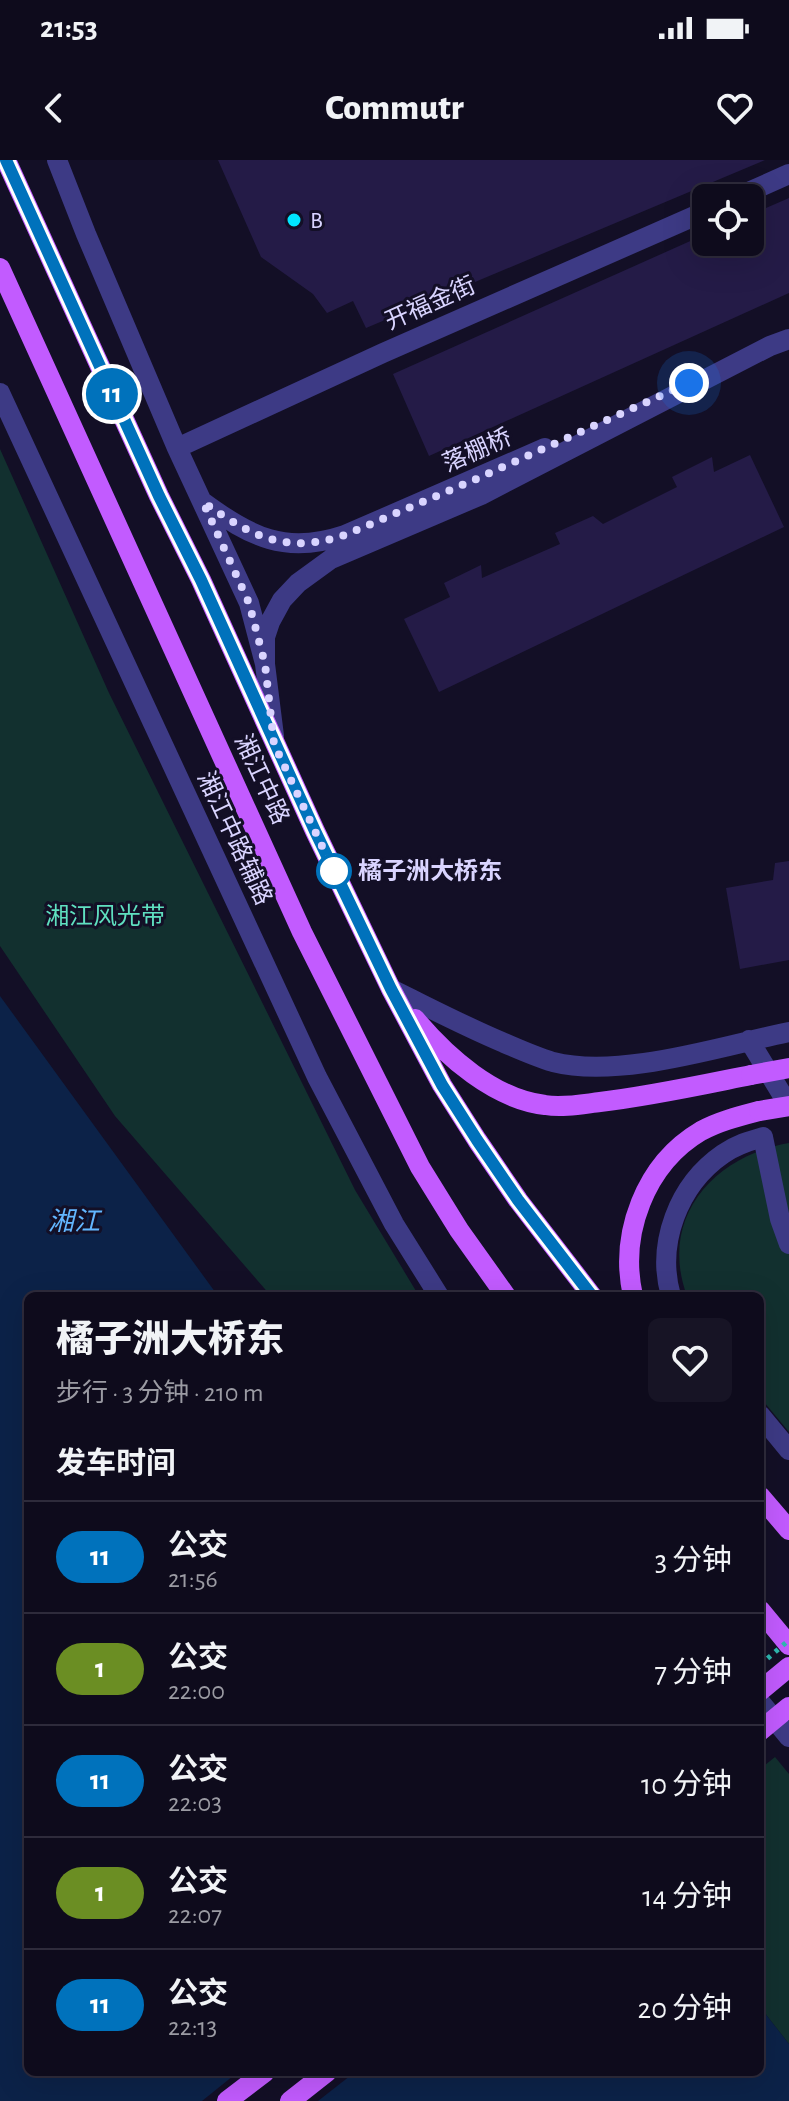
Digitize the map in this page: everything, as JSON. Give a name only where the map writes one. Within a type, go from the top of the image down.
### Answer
[{"type":"main road","name":"湘江中路","points":[[6,160],[274,744],[391,989],[442,1085],[477,1140],[527,1212],[589,1292]]},
{"type":"main road","name":"湘江中路","points":[[0,268],[309,946],[420,1167],[459,1230],[503,1292]]},
{"type":"main road","points":[[391,989],[423,1028],[479,1078],[503,1092],[545,1105],[620,1100],[789,1068]]},
{"type":"main road","points":[[632,1292],[630,1251],[635,1220],[644,1191],[660,1168],[701,1131],[733,1117],[789,1106]]},
{"type":"main road","points":[[764,1501],[789,1530]]},
{"type":"main road","points":[[764,1614],[789,1642]]},
{"type":"main road","points":[[764,1688],[789,1667]]},
{"type":"main road","points":[[764,1728],[789,1707]]},
{"type":"main road","points":[[227,2101],[260,2076]]},
{"type":"main road","points":[[290,2101],[322,2076]]},
{"type":"street","name":"湘江中路","points":[[57,160],[177,448],[249,603],[265,664],[274,744]]},
{"type":"street","points":[[764,185],[789,174]]},
{"type":"street","name":"开福金街","points":[[177,448],[383,353],[692,217]]},
{"type":"street","name":"落棚桥","points":[[203,502],[255,535],[279,542],[324,542],[474,480],[783,341]]},
{"type":"street","name":"落棚桥","points":[[265,664],[265,637],[282,600],[298,583],[331,559],[481,495],[783,341]]},
{"type":"street","name":"湘江中路辅路","points":[[0,393],[317,1077],[394,1224],[436,1292]]},
{"type":"street","points":[[391,989],[468,1027],[553,1062],[582,1066],[625,1065],[676,1057],[789,1032]]},
{"type":"street","points":[[749,1040],[789,1106]]},
{"type":"street","points":[[670,1292],[665,1261],[668,1240],[680,1204],[708,1166],[734,1148],[763,1137],[780,1219],[789,1244]]},
{"type":"street","points":[[764,1420],[789,1450]]},
{"type":"street","points":[[764,1707],[789,1737]]},
{"type":"path","points":[[764,1662],[789,1642]]},
{"type":"green space","name":"湘江风光带","points":[[0,449],[109,693],[355,1190],[417,1292],[268,1292],[115,1116],[0,946]]},
{"type":"green space","points":[[789,1143],[789,1432],[764,1402],[764,1292],[686,1292],[680,1268],[680,1241],[687,1217],[699,1195],[737,1161]]},
{"type":"green space","points":[[775,1757],[789,1774],[789,2044],[764,2012],[764,1766]]},
{"type":"water","name":"湘江","points":[[0,996],[215,1292],[24,1292],[24,2076],[764,2076],[764,2012],[789,2044],[789,2101],[0,2101]]},
{"type":"pier","points":[[233,2076],[350,2076],[318,2101],[202,2101]]},
{"type":"building","points":[[218,160],[765,160],[708,184],[692,184],[692,191],[366,328],[353,301],[327,313],[313,294],[261,257]]},
{"type":"building","points":[[789,198],[789,293],[429,456],[393,374],[692,240],[692,256],[764,256],[764,209]]},
{"type":"building","points":[[750,455],[784,527],[439,692],[404,619],[450,597],[444,583],[481,565],[482,578],[560,544],[555,533],[593,516],[603,524],[677,487],[672,477],[712,457],[714,472]]},
{"type":"building","points":[[789,861],[789,960],[740,969],[726,888],[773,880],[775,863]]},
{"type":"bus line","name":"11","points":[[6,160],[274,744],[391,989],[442,1085],[477,1140],[518,1200],[589,1292]]},
{"type":"place","name":"B","points":[[294,220]]},
{"type":"place","name":"橘子洲大桥东","points":[[334,871]]},
{"type":"route","points":[[334,871],[337,878],[274,744],[265,664],[249,603],[203,502],[255,535],[279,542],[324,542],[474,480],[689,383]]}]
